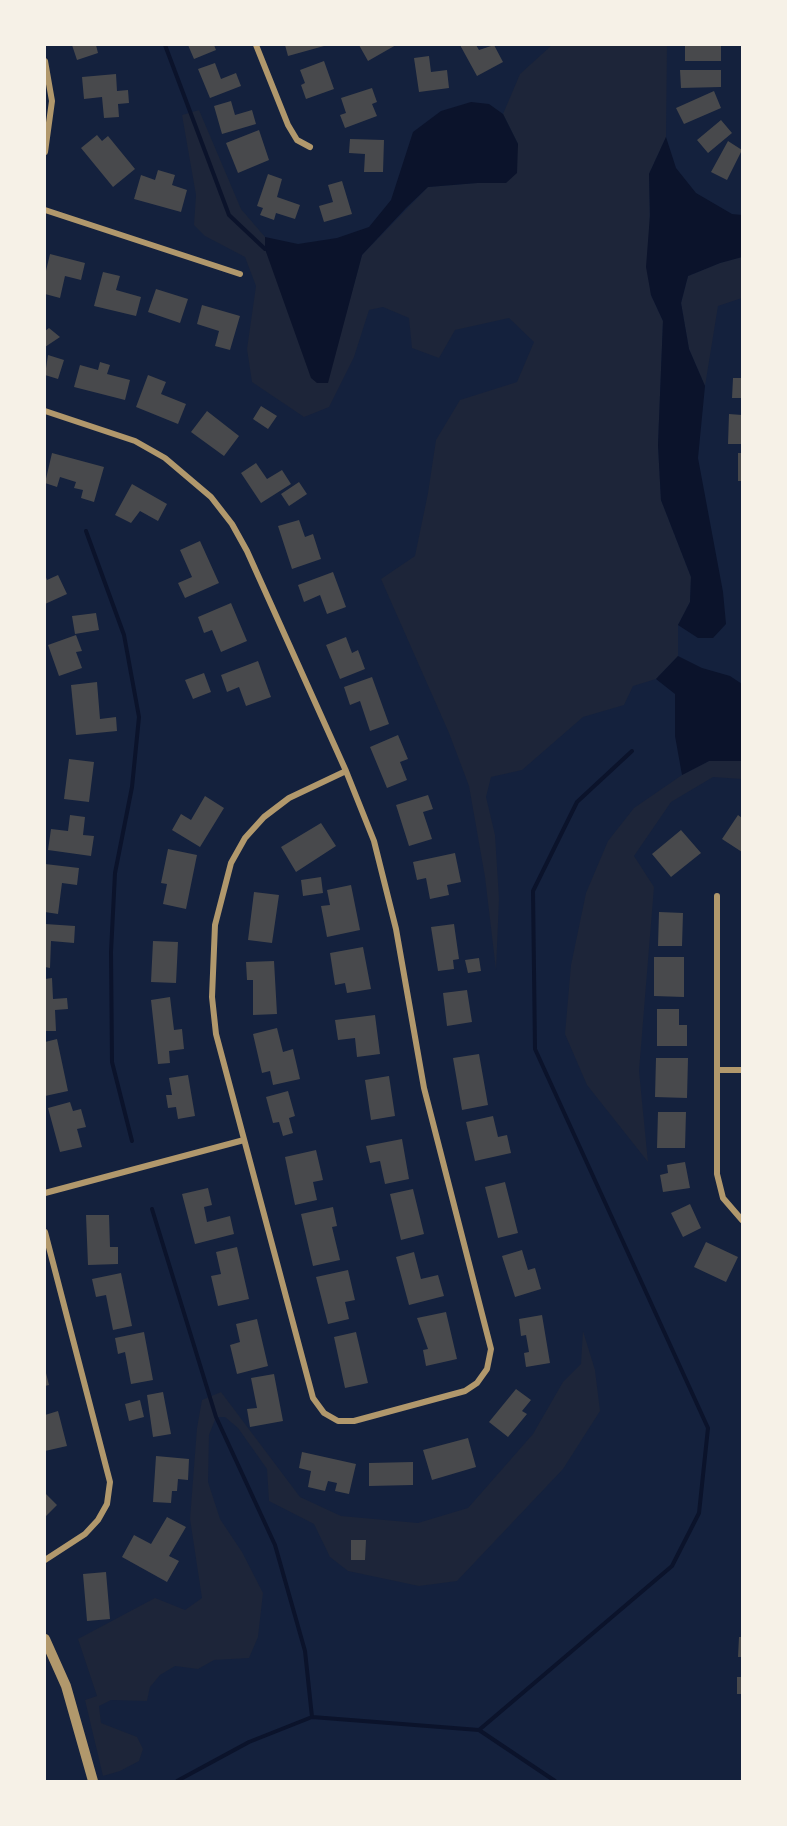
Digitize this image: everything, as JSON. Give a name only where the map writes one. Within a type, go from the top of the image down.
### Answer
[{"type":"street","points":[[256,45],[288,125],[297,140],[310,147]]},
{"type":"street","points":[[45,61],[52,101],[45,152]]},
{"type":"street","points":[[45,210],[240,274]]},
{"type":"street","points":[[45,411],[135,441],[165,458],[211,497],[232,524],[247,551],[346,771],[374,841],[384,877],[424,1088],[491,1349],[487,1369],[477,1383],[465,1391],[354,1421],[338,1420],[324,1413],[313,1398],[216,1034],[212,997],[215,926],[231,863],[245,838],[264,817],[289,798],[346,771]]},
{"type":"street","points":[[717,896],[717,1174],[723,1198],[742,1220]]},
{"type":"street","points":[[717,1070],[742,1070]]},
{"type":"street","points":[[45,1193],[244,1140]]},
{"type":"street","points":[[45,1232],[110,1482],[107,1504],[98,1520],[86,1534],[45,1560]]},
{"type":"street","points":[[45,1639],[66,1686],[93,1781]]},
{"type":"shaded area","points":[[552,45],[667,45],[666,137],[649,174],[651,295],[663,321],[658,445],[661,500],[691,577],[690,602],[678,625],[678,656],[656,679],[633,686],[624,705],[583,717],[522,770],[491,777],[486,797],[495,835],[499,899],[496,970],[485,877],[469,786],[449,733],[381,579],[415,556],[436,440],[460,400],[517,382],[534,342],[509,318],[455,330],[439,358],[412,348],[409,318],[383,307],[369,310],[354,357],[329,407],[304,417],[252,382],[247,349],[256,286],[245,257],[205,236],[194,225],[196,195],[182,115],[199,110],[241,209],[265,237],[265,249],[327,383],[362,255],[428,187],[506,183],[518,144],[503,114],[520,74]]},
{"type":"shaded area","points":[[471,102],[489,104],[503,114],[518,144],[517,173],[506,183],[428,187],[406,208],[362,255],[328,383],[317,383],[311,378],[265,249],[265,237],[298,244],[337,238],[369,227],[391,200],[413,132],[441,111]]},
{"type":"shaded area","points":[[666,137],[676,168],[696,193],[732,214],[742,215],[742,257],[688,276],[681,303],[689,349],[705,386],[698,458],[723,592],[726,624],[713,638],[698,638],[678,625],[690,602],[691,577],[661,500],[658,445],[663,321],[651,295],[646,267],[650,215],[649,174]]},
{"type":"shaded area","points":[[742,257],[742,298],[718,306],[705,386],[689,349],[681,303],[688,276]]},
{"type":"shaded area","points":[[678,656],[702,668],[730,676],[742,684],[742,761],[709,761],[682,775],[675,736],[675,694],[656,679]]},
{"type":"shaded area","points":[[709,761],[742,761],[742,779],[713,777],[671,802],[634,856],[654,887],[639,1071],[648,1162],[587,1085],[565,1034],[571,965],[586,893],[608,841],[634,808],[682,775]]},
{"type":"shaded area","points":[[583,1331],[595,1370],[600,1411],[563,1469],[457,1581],[419,1586],[348,1571],[330,1557],[314,1524],[269,1501],[267,1469],[238,1428],[225,1417],[216,1417],[209,1435],[208,1482],[220,1519],[242,1552],[263,1593],[258,1637],[249,1658],[214,1660],[198,1669],[175,1666],[160,1675],[150,1687],[147,1701],[111,1700],[99,1706],[101,1723],[137,1737],[143,1749],[139,1761],[120,1771],[103,1776],[85,1700],[97,1696],[78,1639],[155,1598],[185,1610],[202,1598],[190,1519],[197,1428],[202,1400],[221,1392],[300,1497],[341,1516],[418,1523],[468,1508],[533,1434],[563,1382],[581,1364]]},
{"type":"building","points":[[72,45],[96,45],[98,53],[77,60]]},
{"type":"building","points":[[188,45],[214,45],[216,50],[194,59]]},
{"type":"building","points":[[285,45],[324,45],[324,46],[288,56]]},
{"type":"building","points":[[359,45],[396,45],[368,61]]},
{"type":"building","points":[[460,45],[476,45],[479,50],[494,45],[503,62],[477,76]]},
{"type":"building","points":[[685,46],[721,46],[721,61],[685,61]]},
{"type":"building","points":[[429,56],[431,72],[447,70],[449,88],[419,92],[414,58]]},
{"type":"building","points":[[324,61],[334,89],[306,99],[301,85],[305,83],[300,70]]},
{"type":"building","points":[[215,63],[221,79],[236,73],[241,86],[210,98],[198,69]]},
{"type":"building","points":[[680,70],[721,70],[721,87],[681,88]]},
{"type":"building","points":[[116,74],[117,91],[128,90],[129,103],[118,104],[119,117],[104,118],[102,97],[84,99],[82,77]]},
{"type":"building","points":[[372,88],[377,102],[372,104],[377,116],[345,128],[340,115],[346,113],[341,98]]},
{"type":"building","points":[[714,91],[721,108],[684,124],[676,108]]},
{"type":"building","points":[[231,101],[235,115],[252,110],[256,124],[222,134],[214,106]]},
{"type":"building","points":[[721,120],[732,133],[708,153],[697,140]]},
{"type":"building","points":[[259,130],[269,160],[238,173],[226,143]]},
{"type":"building","points":[[97,135],[102,141],[108,136],[135,169],[113,187],[81,148]]},
{"type":"building","points":[[350,139],[384,140],[383,172],[364,172],[365,154],[349,153]]},
{"type":"building","points":[[728,141],[742,150],[727,180],[711,172]]},
{"type":"building","points":[[158,170],[175,175],[172,185],[187,190],[181,212],[134,199],[141,175],[155,180]]},
{"type":"building","points":[[268,174],[282,179],[277,197],[300,205],[295,219],[276,213],[274,220],[260,215],[263,208],[257,206]]},
{"type":"building","points":[[342,181],[352,214],[324,222],[319,206],[333,202],[328,185]]},
{"type":"building","points":[[50,254],[85,263],[81,280],[65,276],[60,298],[45,294],[45,275]]},
{"type":"building","points":[[103,272],[120,276],[116,290],[141,297],[136,316],[94,306]]},
{"type":"building","points":[[156,289],[188,299],[180,323],[148,312]]},
{"type":"building","points":[[202,305],[240,316],[230,350],[215,346],[219,331],[197,324]]},
{"type":"building","points":[[49,328],[60,337],[45,347],[45,331]]},
{"type":"building","points":[[48,355],[64,360],[58,379],[45,375]]},
{"type":"building","points":[[100,362],[110,365],[107,374],[130,380],[125,400],[74,387],[80,365],[98,370]]},
{"type":"building","points":[[148,375],[166,382],[161,394],[186,404],[178,424],[136,407]]},
{"type":"building","points":[[733,378],[742,378],[742,398],[732,398]]},
{"type":"building","points":[[261,406],[277,416],[268,429],[253,419]]},
{"type":"building","points":[[207,411],[239,436],[224,456],[191,432]]},
{"type":"building","points":[[729,414],[742,415],[742,444],[728,444]]},
{"type":"building","points":[[52,453],[104,467],[94,502],[81,498],[83,490],[74,488],[76,482],[60,477],[57,487],[45,483]]},
{"type":"building","points":[[738,453],[742,453],[742,481],[738,481]]},
{"type":"building","points":[[256,463],[267,479],[282,470],[291,484],[261,503],[241,473]]},
{"type":"building","points":[[299,482],[307,494],[289,506],[281,494]]},
{"type":"building","points":[[132,484],[167,504],[158,521],[140,511],[131,523],[115,515]]},
{"type":"building","points":[[299,520],[305,537],[313,534],[321,559],[292,569],[278,526]]},
{"type":"building","points":[[200,541],[219,583],[185,598],[178,583],[192,577],[180,550]]},
{"type":"building","points":[[333,572],[346,607],[327,614],[320,595],[304,602],[298,585]]},
{"type":"building","points":[[45,575],[47,580],[58,575],[67,594],[45,604]]},
{"type":"building","points":[[231,603],[247,641],[221,652],[212,630],[204,633],[198,617]]},
{"type":"building","points":[[96,613],[99,630],[75,634],[72,616]]},
{"type":"building","points":[[76,635],[82,651],[76,652],[82,668],[59,676],[48,645]]},
{"type":"building","points":[[346,637],[352,653],[358,650],[365,669],[340,679],[326,645]]},
{"type":"building","points":[[258,661],[271,697],[246,706],[239,687],[227,692],[221,675]]},
{"type":"building","points":[[204,673],[211,692],[193,699],[185,680]]},
{"type":"building","points":[[372,677],[389,724],[370,731],[360,701],[350,705],[344,687]]},
{"type":"building","points":[[97,682],[100,719],[116,717],[117,731],[76,735],[71,685]]},
{"type":"building","points":[[398,735],[408,759],[400,762],[407,780],[387,788],[370,747]]},
{"type":"building","points":[[69,759],[94,762],[89,802],[64,799]]},
{"type":"building","points":[[428,795],[433,809],[423,812],[432,839],[409,846],[396,805]]},
{"type":"building","points":[[205,796],[224,808],[200,847],[172,830],[181,814],[191,820]]},
{"type":"building","points":[[70,815],[85,817],[83,835],[94,836],[91,856],[48,850],[51,829],[68,831]]},
{"type":"building","points":[[738,815],[742,818],[742,852],[722,839]]},
{"type":"building","points":[[321,823],[336,846],[296,872],[281,847]]},
{"type":"building","points":[[681,830],[701,853],[671,877],[652,854]]},
{"type":"building","points":[[168,849],[197,855],[186,909],[163,904],[167,884],[161,883]]},
{"type":"building","points":[[455,853],[461,882],[447,885],[449,895],[430,899],[426,878],[417,880],[413,862]]},
{"type":"building","points":[[45,864],[79,868],[77,885],[62,883],[58,914],[45,912]]},
{"type":"building","points":[[321,877],[323,893],[303,896],[301,880]]},
{"type":"building","points":[[351,885],[360,930],[327,937],[321,906],[330,905],[327,890]]},
{"type":"building","points":[[254,892],[279,895],[272,943],[248,940]]},
{"type":"building","points":[[659,912],[683,913],[682,946],[658,946]]},
{"type":"building","points":[[45,924],[75,926],[74,943],[51,941],[50,968],[45,967]]},
{"type":"building","points":[[454,924],[459,959],[453,960],[454,969],[438,971],[431,927]]},
{"type":"building","points":[[153,941],[178,942],[176,983],[151,982]]},
{"type":"building","points":[[363,947],[371,989],[347,993],[345,983],[335,985],[330,953]]},
{"type":"building","points":[[654,957],[684,957],[684,997],[654,996]]},
{"type":"building","points":[[479,958],[481,971],[468,973],[465,960]]},
{"type":"building","points":[[274,961],[277,1014],[253,1015],[253,980],[247,980],[246,962]]},
{"type":"building","points":[[52,978],[53,999],[67,998],[68,1009],[55,1010],[56,1031],[45,1031],[45,979]]},
{"type":"building","points":[[467,990],[472,1022],[447,1026],[443,993]]},
{"type":"building","points":[[170,997],[174,1030],[182,1029],[184,1049],[169,1051],[170,1063],[158,1064],[151,1000]]},
{"type":"building","points":[[657,1009],[679,1009],[679,1025],[687,1025],[687,1046],[657,1046]]},
{"type":"building","points":[[375,1015],[380,1054],[357,1057],[355,1038],[338,1040],[335,1020]]},
{"type":"building","points":[[277,1028],[283,1052],[293,1049],[300,1079],[273,1085],[270,1071],[262,1073],[253,1034]]},
{"type":"building","points":[[57,1039],[68,1091],[45,1096],[45,1042]]},
{"type":"building","points":[[479,1054],[488,1105],[462,1110],[453,1058]]},
{"type":"building","points":[[656,1058],[688,1058],[687,1098],[655,1097]]},
{"type":"building","points":[[188,1075],[195,1116],[178,1119],[176,1107],[168,1108],[166,1095],[172,1095],[169,1078]]},
{"type":"building","points":[[389,1076],[395,1116],[371,1120],[365,1080]]},
{"type":"building","points":[[288,1091],[295,1116],[289,1118],[293,1133],[283,1136],[279,1122],[273,1123],[266,1097]]},
{"type":"building","points":[[70,1102],[73,1111],[81,1109],[86,1127],[77,1129],[82,1147],[60,1152],[48,1108]]},
{"type":"building","points":[[658,1112],[686,1112],[685,1148],[657,1148]]},
{"type":"building","points":[[493,1116],[498,1137],[507,1135],[511,1153],[475,1161],[466,1122]]},
{"type":"building","points":[[402,1139],[409,1179],[385,1184],[380,1161],[370,1163],[366,1146]]},
{"type":"building","points":[[316,1150],[323,1180],[313,1182],[317,1200],[295,1205],[285,1157]]},
{"type":"building","points":[[685,1162],[690,1188],[663,1192],[660,1175],[668,1173],[667,1165]]},
{"type":"building","points":[[505,1182],[518,1233],[498,1238],[485,1187]]},
{"type":"building","points":[[208,1188],[212,1205],[204,1207],[207,1222],[230,1216],[234,1234],[195,1244],[182,1194]]},
{"type":"building","points":[[413,1189],[424,1234],[401,1240],[390,1194]]},
{"type":"building","points":[[690,1204],[701,1228],[683,1237],[671,1213]]},
{"type":"building","points":[[333,1207],[337,1226],[332,1227],[340,1260],[313,1266],[301,1214]]},
{"type":"building","points":[[86,1215],[109,1215],[110,1247],[118,1247],[118,1264],[88,1265]]},
{"type":"building","points":[[706,1242],[738,1257],[726,1282],[694,1267]]},
{"type":"building","points":[[237,1247],[249,1299],[218,1306],[211,1276],[221,1274],[216,1252]]},
{"type":"building","points":[[522,1250],[528,1270],[535,1268],[541,1289],[515,1297],[502,1256]]},
{"type":"building","points":[[414,1252],[421,1279],[438,1275],[444,1296],[409,1305],[396,1257]]},
{"type":"building","points":[[348,1270],[355,1300],[345,1302],[349,1319],[328,1324],[316,1277]]},
{"type":"building","points":[[121,1273],[132,1326],[113,1330],[106,1295],[96,1297],[92,1279]]},
{"type":"building","points":[[446,1312],[457,1359],[426,1366],[423,1350],[428,1349],[417,1318]]},
{"type":"building","points":[[542,1315],[550,1363],[526,1367],[524,1353],[529,1352],[526,1335],[521,1336],[519,1319]]},
{"type":"building","points":[[257,1319],[268,1366],[237,1374],[230,1345],[240,1342],[236,1324]]},
{"type":"building","points":[[144,1332],[153,1380],[131,1384],[125,1352],[118,1354],[115,1338]]},
{"type":"building","points":[[356,1332],[368,1383],[345,1388],[334,1337]]},
{"type":"building","points":[[45,1369],[49,1385],[45,1386]]},
{"type":"building","points":[[274,1374],[283,1421],[250,1427],[247,1409],[257,1408],[251,1378]]},
{"type":"building","points":[[516,1389],[531,1400],[522,1411],[527,1414],[508,1437],[489,1422]]},
{"type":"building","points":[[163,1392],[171,1434],[153,1437],[147,1395]]},
{"type":"building","points":[[140,1400],[144,1417],[129,1421],[125,1404]]},
{"type":"building","points":[[58,1411],[67,1446],[45,1451],[45,1415]]},
{"type":"building","points":[[468,1438],[476,1467],[432,1480],[423,1450]]},
{"type":"building","points":[[302,1452],[356,1464],[349,1494],[335,1491],[337,1483],[328,1481],[325,1491],[308,1487],[311,1471],[299,1468]]},
{"type":"building","points":[[156,1456],[189,1459],[188,1480],[178,1479],[177,1491],[172,1491],[171,1503],[153,1502]]},
{"type":"building","points":[[413,1462],[413,1485],[369,1486],[369,1463]]},
{"type":"building","points":[[45,1493],[57,1505],[45,1517]]},
{"type":"building","points":[[167,1517],[186,1527],[169,1556],[179,1561],[167,1582],[122,1557],[134,1535],[151,1544]]},
{"type":"building","points":[[351,1540],[366,1540],[365,1560],[351,1560]]},
{"type":"building","points":[[106,1572],[110,1619],[87,1621],[83,1574]]},
{"type":"building","points":[[739,1637],[742,1637],[742,1657],[738,1657]]},
{"type":"building","points":[[737,1677],[742,1677],[742,1694],[737,1694]]},
{"type":"waterway","points":[[165,45],[229,215],[265,249]]},
{"type":"waterway","points":[[86,531],[124,635],[139,717],[132,787],[115,873],[111,952],[112,1062],[132,1141]]},
{"type":"waterway","points":[[479,1730],[672,1566],[699,1513],[708,1428],[535,1049],[533,891],[577,802],[632,751]]},
{"type":"waterway","points":[[152,1209],[216,1417],[275,1545],[305,1651],[312,1717]]},
{"type":"waterway","points":[[177,1781],[249,1742],[312,1717],[479,1730],[555,1781]]}]
